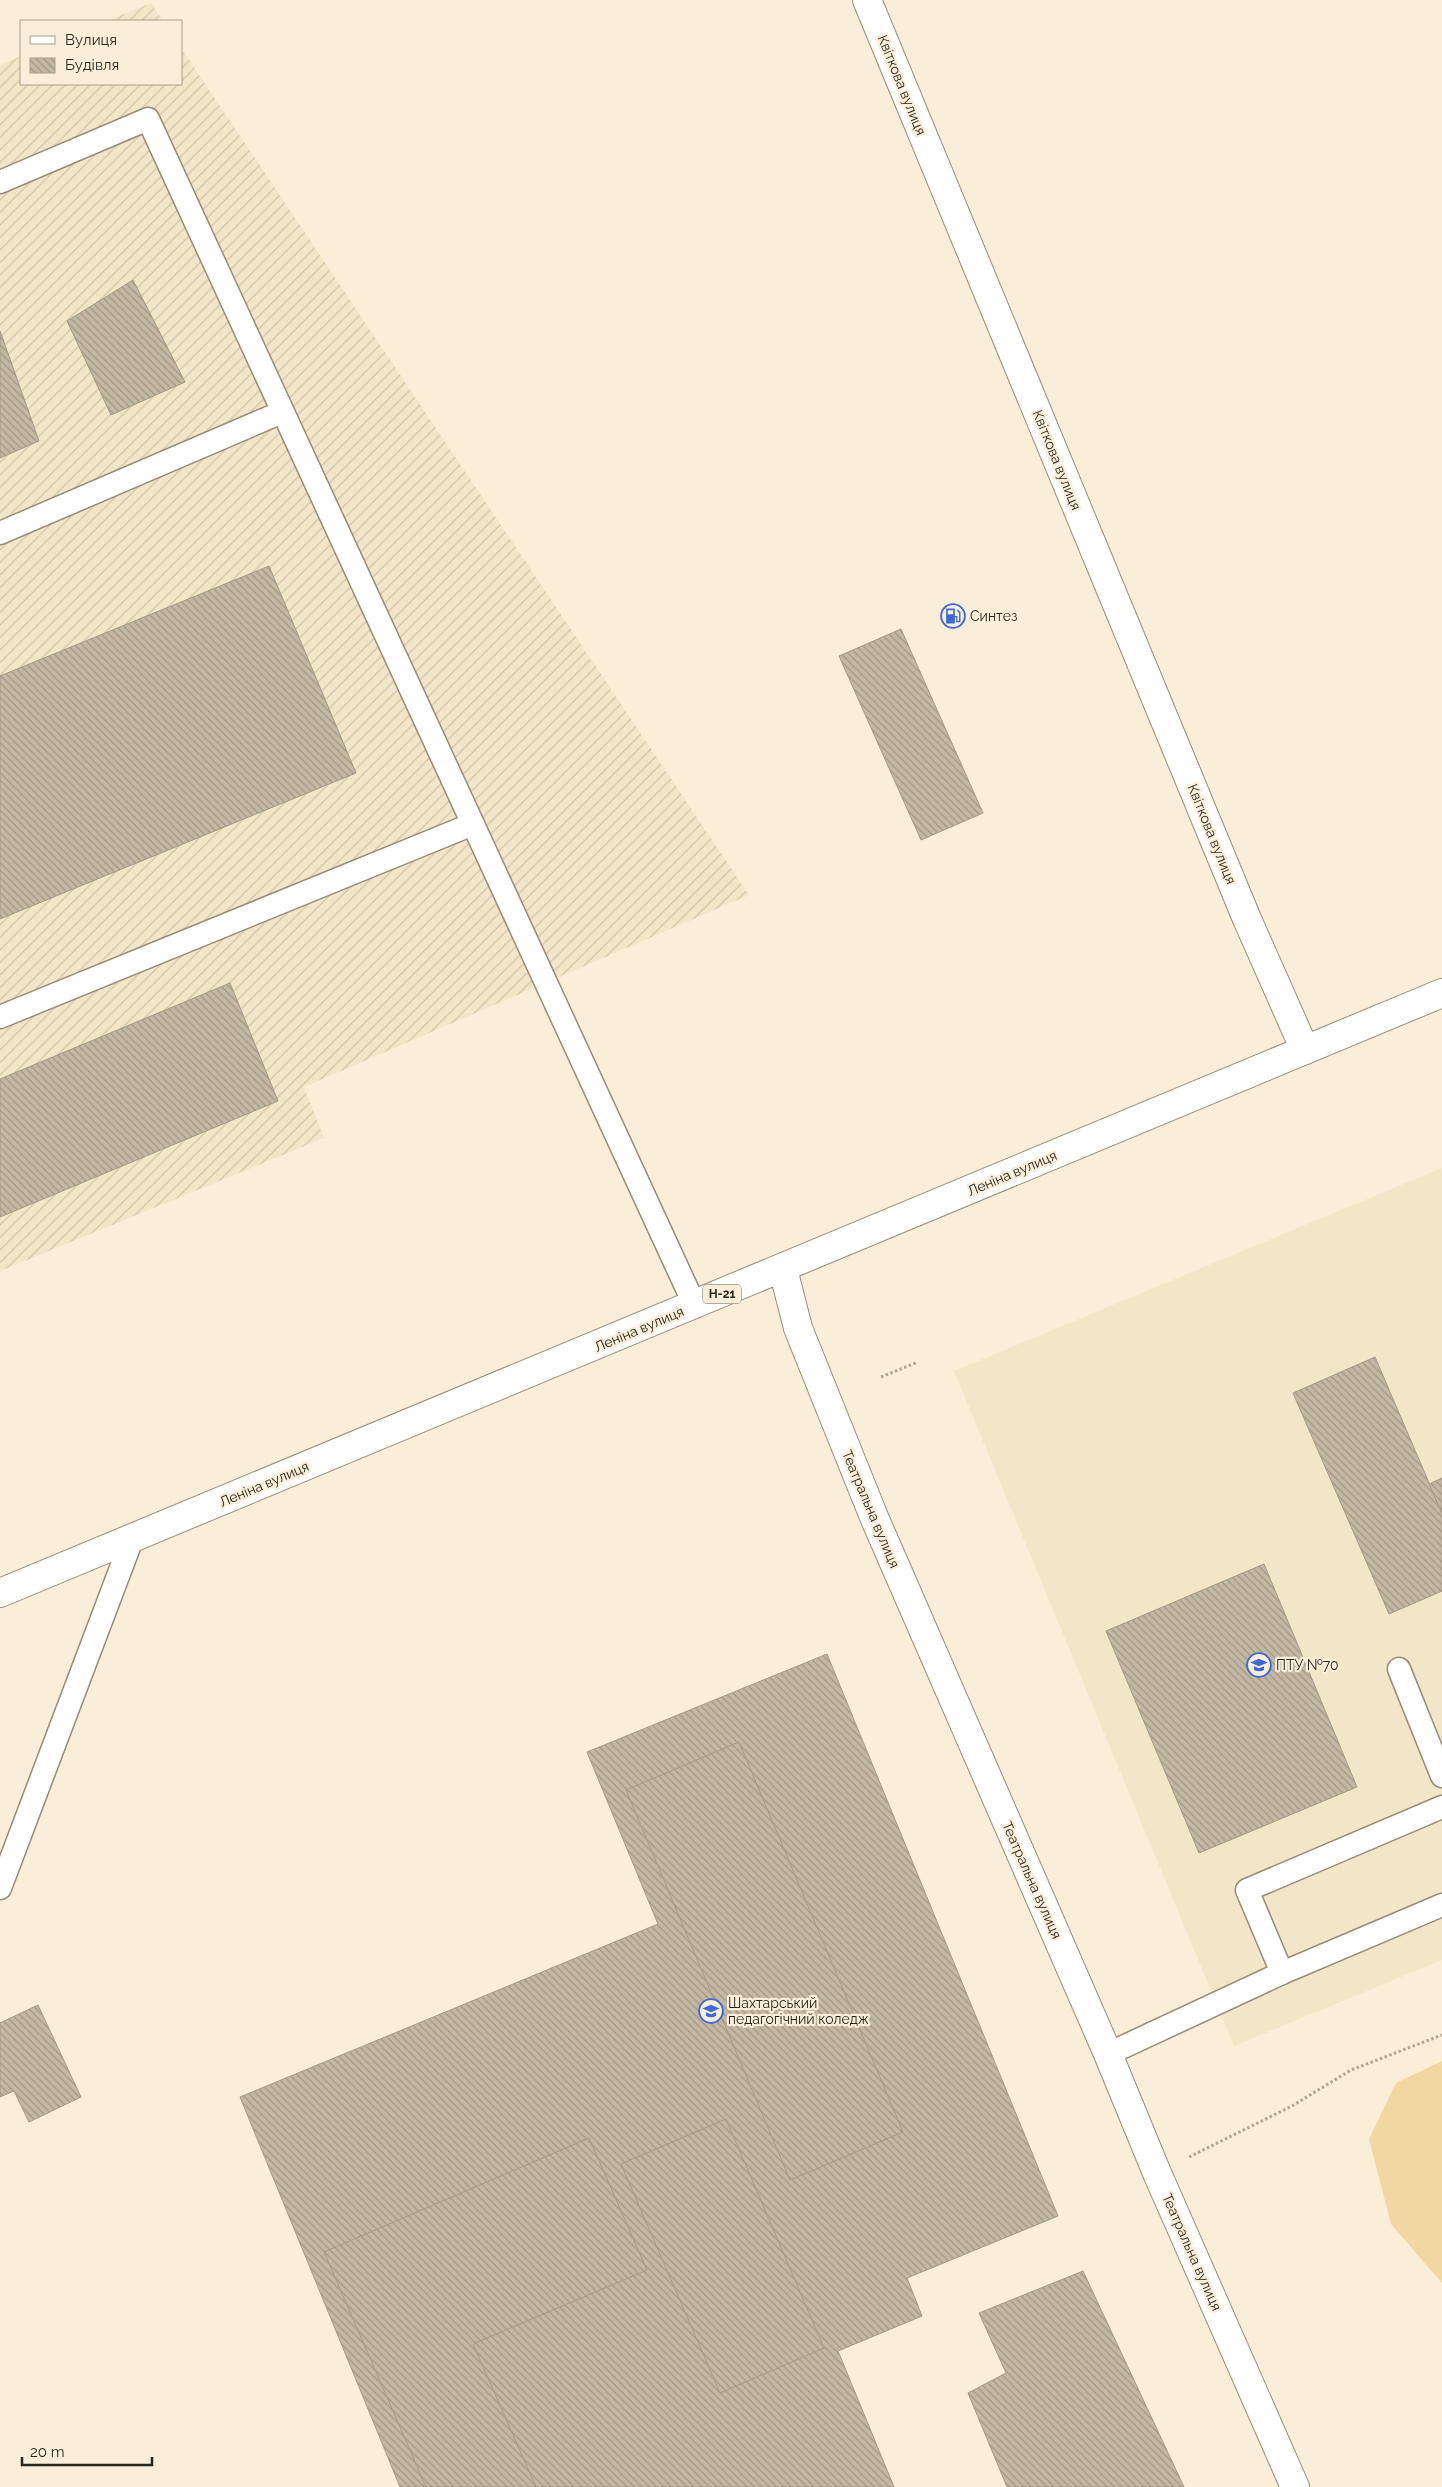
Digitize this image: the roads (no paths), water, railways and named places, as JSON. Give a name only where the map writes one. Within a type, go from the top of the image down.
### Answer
[{"type":"street","name":"Квіткова вулиця","points":[[867,0],[1247,919],[1305,1050]]},
{"type":"street","name":"Леніна вулиця","points":[[0,1593],[695,1306],[1442,993]]},
{"type":"street","name":"Театральна вулиця","points":[[783,1269],[798,1328],[874,1516],[1108,2054],[1157,2173],[1295,2487]]},
{"type":"lane","points":[[0,182],[148,119],[695,1306]]},
{"type":"lane","points":[[0,534],[282,412]]},
{"type":"lane","points":[[0,1017],[473,824]]},
{"type":"lane","points":[[0,1888],[132,1539]]},
{"type":"lane","points":[[1399,1668],[1442,1776]]},
{"type":"lane","points":[[1282,1973],[1247,1890],[1442,1807]]},
{"type":"lane","points":[[1108,2054],[1282,1973],[1442,1905]]},
{"type":"place","name":"Синтез","points":[[953,616]]},
{"type":"place","name":"ПТУ №70","points":[[1259,1665]]},
{"type":"place","name":"Шахтарський педагогічний коледж","points":[[711,2011]]}]
